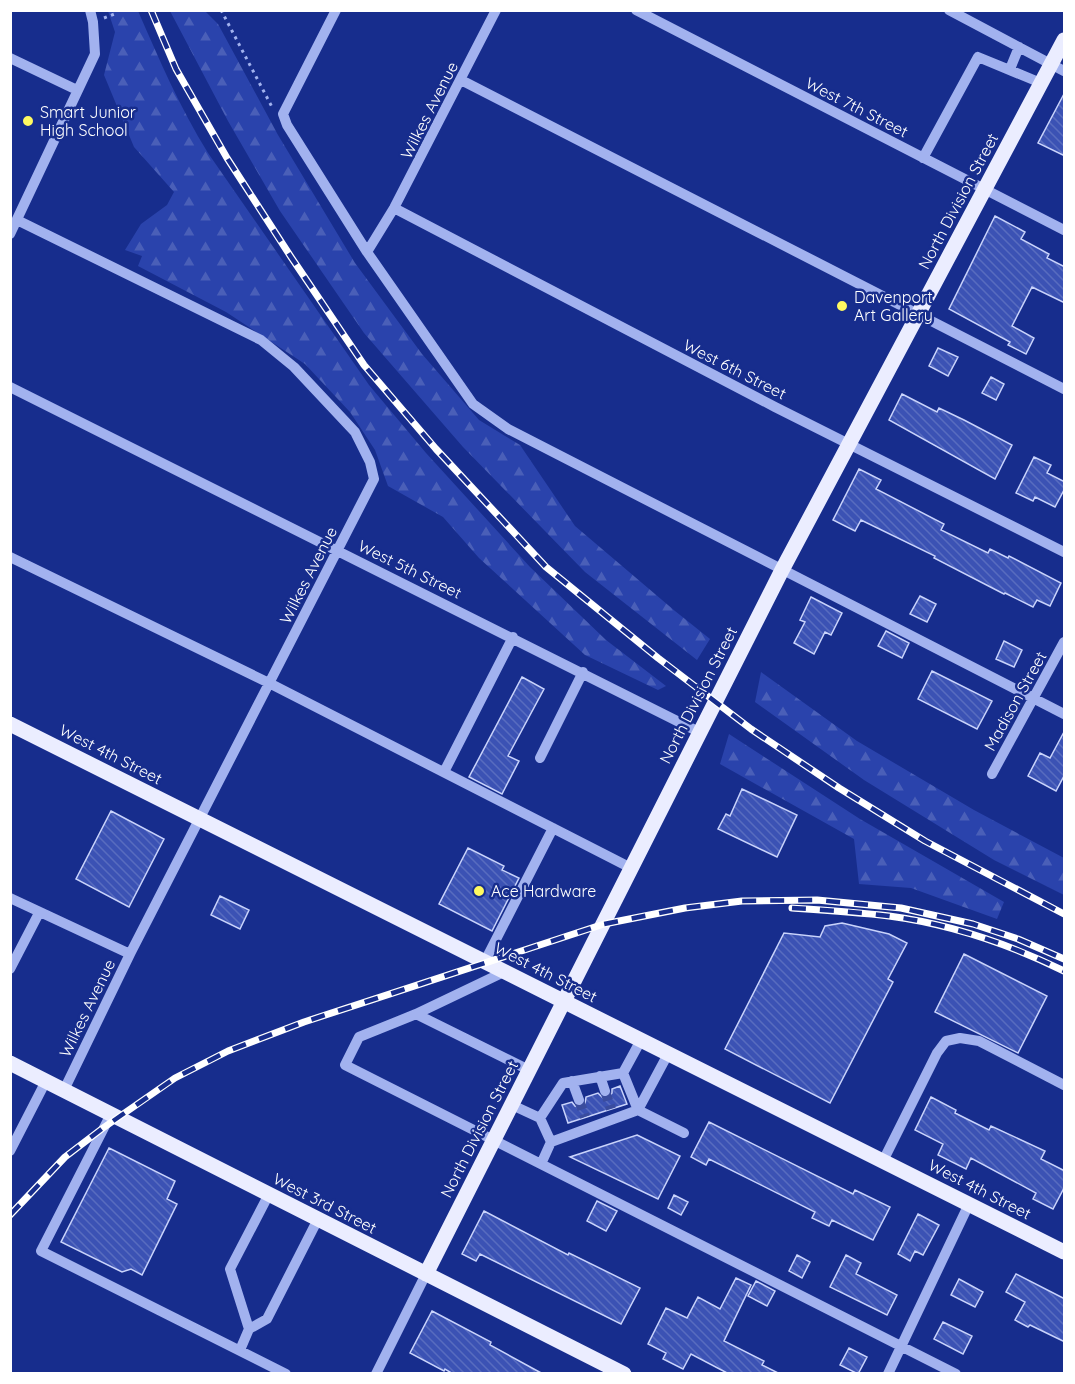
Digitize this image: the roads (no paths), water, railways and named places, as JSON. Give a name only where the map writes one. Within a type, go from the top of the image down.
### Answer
[{"type":"main road","name":"North Division Street","points":[[426,1274],[782,570],[1041,83],[1058,68],[1065,40]]},
{"type":"main road","name":"West 4th Street","points":[[10,724],[1064,1250]]},
{"type":"main road","name":"West 3rd Street","points":[[10,1063],[624,1374]]},
{"type":"street","points":[[10,234],[94,54],[93,22],[90,10]]},
{"type":"street","points":[[336,10],[283,114],[287,125],[366,252],[473,404],[508,429],[1065,714]]},
{"type":"street","name":"Wilkes Avenue","points":[[366,252],[394,208],[496,10]]},
{"type":"street","name":"West 7th Street","points":[[636,10],[1065,230]]},
{"type":"street","points":[[949,10],[1058,68]]},
{"type":"street","points":[[1010,69],[1019,47]]},
{"type":"street","points":[[923,158],[978,57],[1041,83]]},
{"type":"street","points":[[10,58],[77,90]]},
{"type":"street","points":[[461,80],[1065,389]]},
{"type":"street","name":"West 6th Street","points":[[394,208],[775,407],[1065,552]]},
{"type":"street","name":"Wilkes Avenue","points":[[17,220],[261,340],[294,367],[355,432],[370,462],[374,479],[199,818],[64,1090]]},
{"type":"street","name":"West 5th Street","points":[[10,387],[699,732]]},
{"type":"street","points":[[10,557],[269,683],[631,868]]},
{"type":"street","points":[[444,772],[513,637]]},
{"type":"street","name":"Madison Street","points":[[992,774],[1065,642]]},
{"type":"street","points":[[540,758],[583,672]]},
{"type":"street","points":[[485,961],[553,828]]},
{"type":"street","points":[[10,898],[130,954]]},
{"type":"street","points":[[10,969],[39,913]]},
{"type":"street","points":[[506,971],[416,1014],[359,1037],[345,1065],[957,1374]]},
{"type":"street","points":[[416,1014],[529,1070]]},
{"type":"street","points":[[883,1161],[937,1053],[946,1041],[960,1038],[979,1041],[1065,1085]]},
{"type":"street","points":[[623,1074],[641,1040]]},
{"type":"street","points":[[638,1110],[668,1054]]},
{"type":"street","points":[[540,1118],[563,1083],[623,1074]]},
{"type":"street","points":[[623,1074],[638,1110]]},
{"type":"street","points":[[600,1076],[605,1091]]},
{"type":"street","points":[[10,1150],[46,1081]]},
{"type":"street","points":[[572,1081],[579,1100]]},
{"type":"street","points":[[512,1105],[540,1118],[551,1142]]},
{"type":"street","points":[[541,1164],[551,1142],[587,1123],[612,1114],[638,1110],[684,1133]]},
{"type":"street","points":[[111,1114],[41,1251],[286,1374]]},
{"type":"street","points":[[249,1329],[230,1269],[269,1194]]},
{"type":"street","points":[[888,1374],[969,1204]]},
{"type":"street","points":[[240,1350],[249,1329],[267,1319],[318,1219]]},
{"type":"street","name":"North Division Street","points":[[376,1374],[426,1274]]},
{"type":"tunnel","points":[[605,1091],[611,1109]]},
{"type":"tunnel","points":[[579,1100],[585,1117]]},
{"type":"railway","points":[[151,10],[176,69],[227,158],[364,365],[436,449],[546,567],[658,658],[751,729],[839,788],[925,841],[1064,914]]},
{"type":"railway","points":[[10,1215],[65,1157],[103,1128],[175,1078],[228,1051],[304,1022],[604,924],[685,908],[742,901],[817,900],[901,908],[973,924],[1018,939],[1064,959]]},
{"type":"railway","points":[[792,908],[877,915],[934,924],[979,936],[1064,971]]},
{"type":"place","name":"Smart Junior High School","points":[[28,121]]},
{"type":"place","name":"Davenport Art Gallery","points":[[842,306]]},
{"type":"place","name":"Ace Hardware","points":[[479,891]]}]
